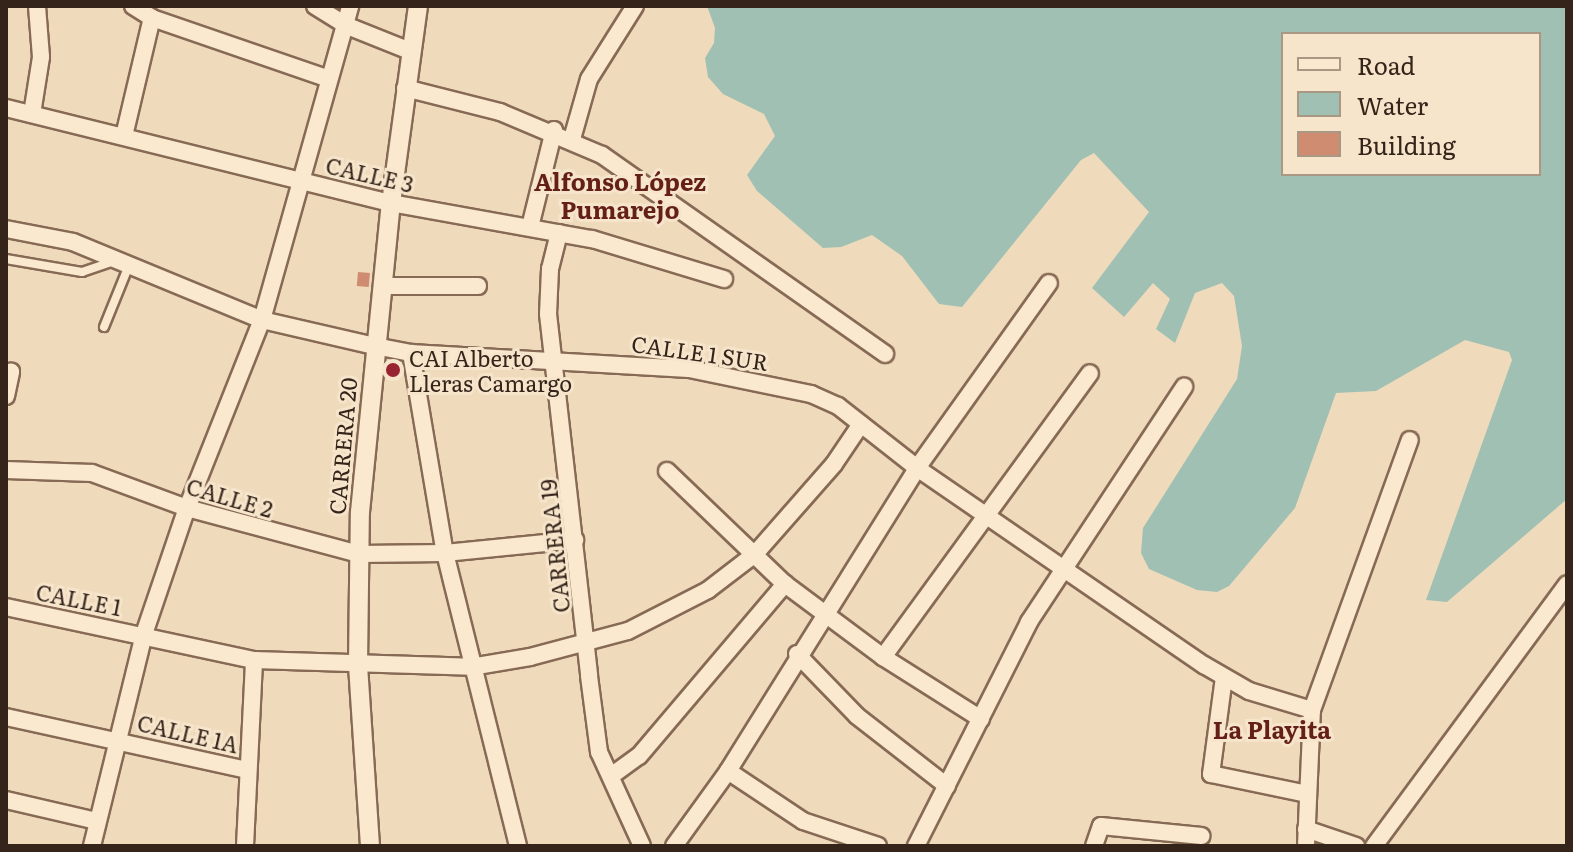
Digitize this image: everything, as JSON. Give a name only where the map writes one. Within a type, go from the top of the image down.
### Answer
[{"type":"street","points":[[32,114],[41,57],[37,6]]},
{"type":"street","points":[[133,6],[152,18],[329,79]]},
{"type":"street","points":[[315,6],[345,25],[410,51]]},
{"type":"street","points":[[92,846],[144,634],[187,508],[262,320],[350,6]]},
{"type":"street","name":"CARRERA 20","points":[[370,846],[358,666],[359,554],[375,346],[405,88],[418,6]]},
{"type":"street","points":[[572,139],[589,79],[635,6]]},
{"type":"street","points":[[124,136],[152,18]]},
{"type":"street","points":[[405,88],[554,130],[572,139],[657,192],[885,354]]},
{"type":"street","name":"CALLE 3","points":[[6,108],[391,203],[559,233],[724,279]]},
{"type":"street","points":[[530,227],[554,130]]},
{"type":"street","name":"CALLE 1 SUR","points":[[6,229],[73,242],[124,262],[192,295],[262,320],[375,346],[411,353],[628,362],[751,379],[811,394],[861,424],[917,468],[1224,677],[1249,691],[1312,710]]},
{"type":"street","name":"CARRERA 19","points":[[559,233],[550,269],[548,314],[599,752],[642,846]]},
{"type":"street","points":[[674,846],[728,771],[797,654],[917,468],[1049,283]]},
{"type":"street","points":[[382,286],[478,286]]},
{"type":"street","points":[[411,353],[445,553],[518,846]]},
{"type":"street","points":[[6,396],[11,372]]},
{"type":"street","points":[[883,657],[984,514],[1090,373]]},
{"type":"street","points":[[916,846],[1062,568],[1184,387]]},
{"type":"street","name":"CALLE 1","points":[[6,607],[144,634],[254,660],[358,666],[471,667],[587,644],[669,612],[755,554],[834,464],[861,424]]},
{"type":"street","points":[[1356,846],[1306,838],[1312,710],[1410,440]]},
{"type":"street","name":"CALLE 2","points":[[6,470],[92,473],[187,508],[359,554],[445,553],[575,540]]},
{"type":"street","points":[[667,471],[785,584],[883,657],[981,719]]},
{"type":"street","points":[[611,776],[639,756],[785,584]]},
{"type":"street","points":[[1374,846],[1567,584]]},
{"type":"street","points":[[797,654],[857,716],[947,786]]},
{"type":"street","points":[[245,846],[254,660]]},
{"type":"street","points":[[1224,677],[1211,774],[1308,794]]},
{"type":"street","name":"CALLE 1A","points":[[6,717],[118,739],[248,770]]},
{"type":"street","points":[[728,771],[803,821],[878,846]]},
{"type":"street","points":[[6,800],[97,821]]},
{"type":"street","points":[[1094,846],[1101,826],[1202,836]]},
{"type":"lane","points":[[6,259],[82,272],[124,262]]},
{"type":"lane","points":[[104,327],[124,262]]},
{"type":"water","points":[[707,6],[1567,6],[1567,499],[1447,602],[1426,600],[1512,360],[1509,352],[1465,340],[1376,391],[1336,393],[1295,508],[1229,586],[1217,592],[1197,590],[1149,569],[1141,553],[1143,528],[1237,379],[1242,346],[1234,296],[1222,283],[1195,293],[1175,343],[1156,329],[1170,299],[1153,283],[1124,317],[1092,288],[1149,212],[1094,153],[1081,160],[962,307],[939,304],[902,256],[872,235],[841,247],[823,248],[757,191],[747,175],[775,136],[764,114],[723,94],[708,77],[705,58],[714,43],[715,28]]},
{"type":"building","points":[[358,272],[370,273],[369,287],[357,286]]},
{"type":"building","name":"CAI Alberto Lleras Camargo","points":[[389,361],[401,364],[397,377],[386,375]]},
{"type":"place","name":"CAI Alberto Lleras Camargo","points":[[393,370]]},
{"type":"district","name":"Alfonso López Pumarejo","points":[[620,195]]},
{"type":"district","name":"La Playita","points":[[1272,729]]}]
